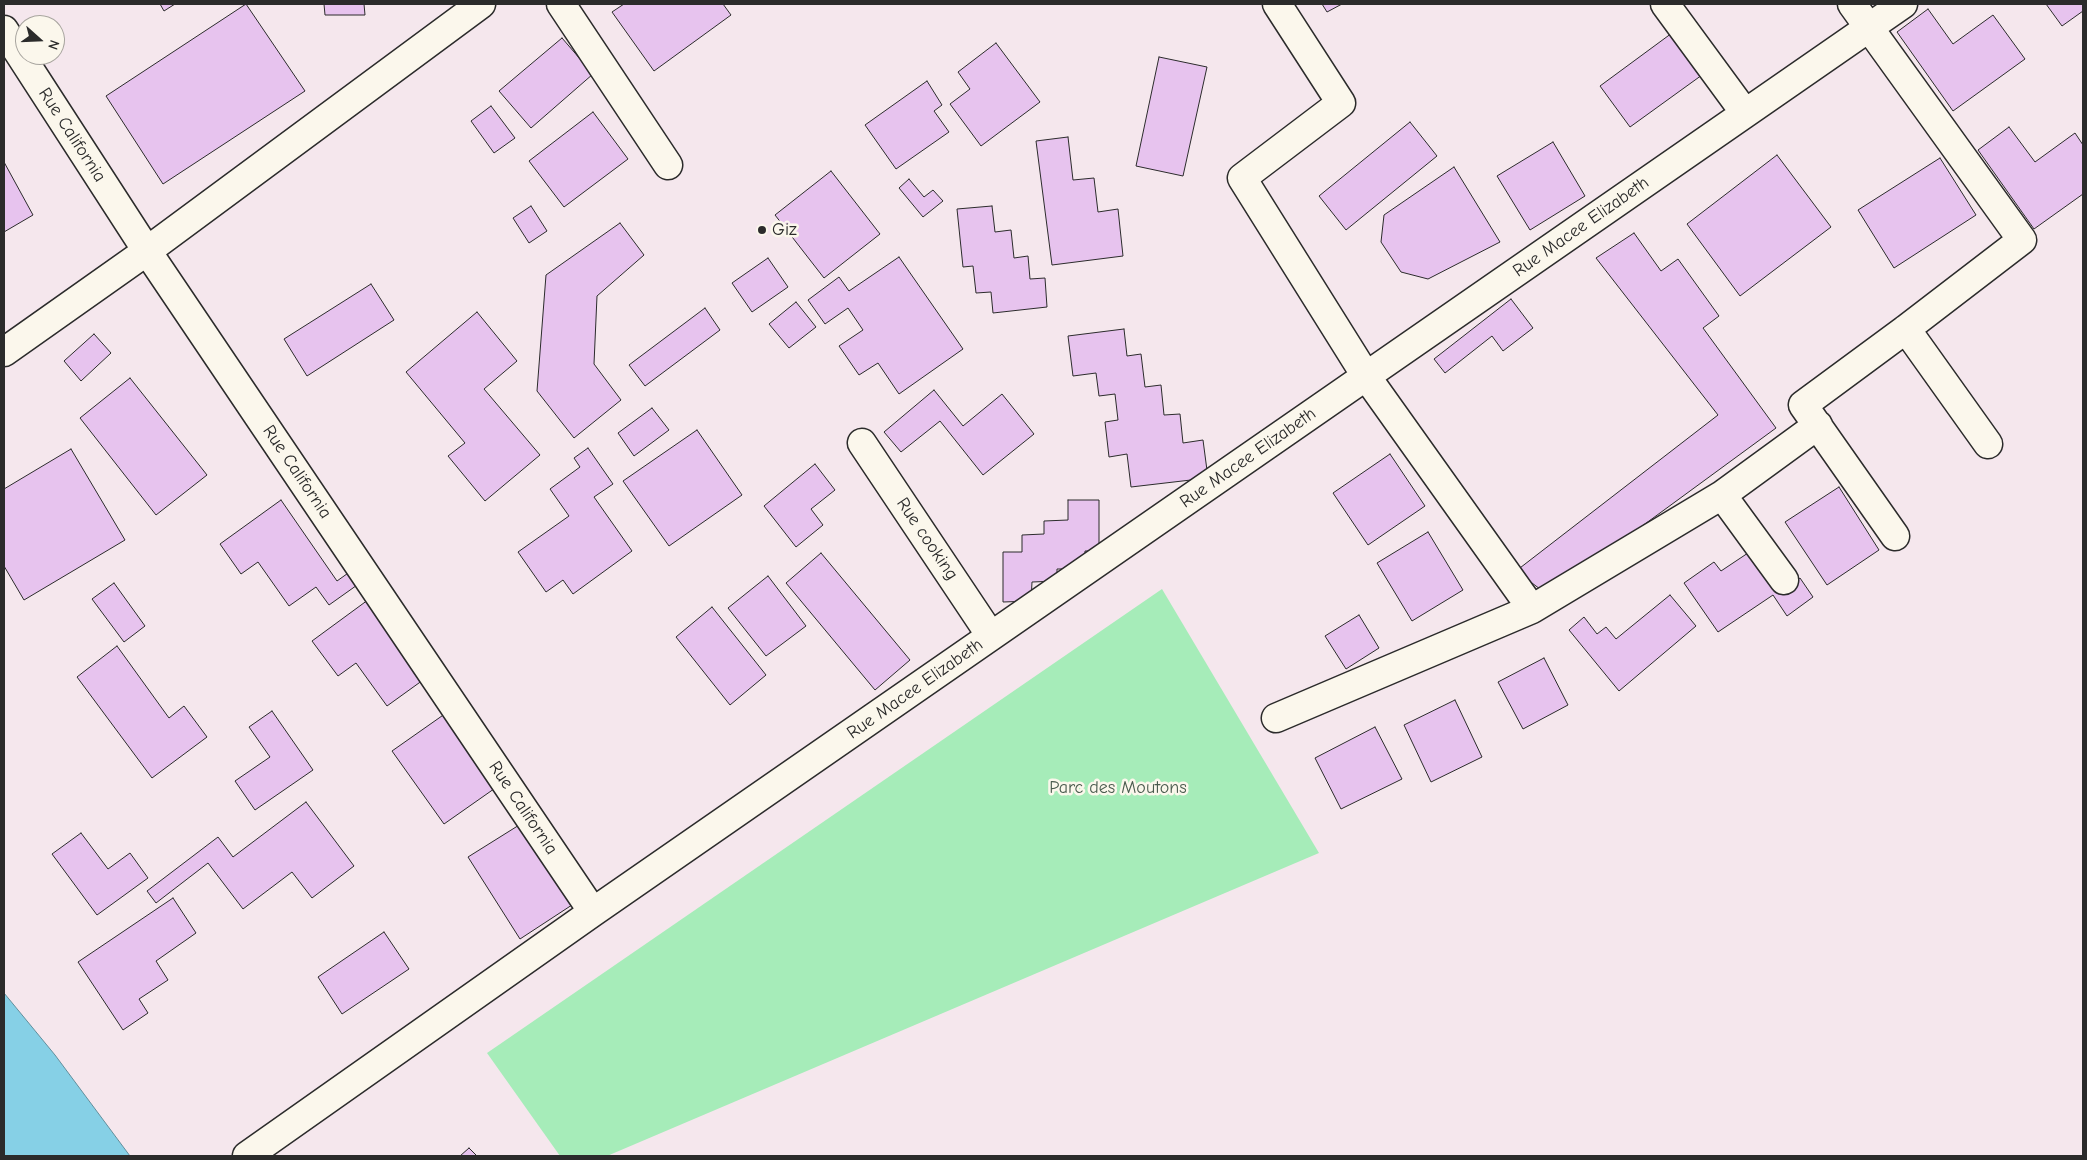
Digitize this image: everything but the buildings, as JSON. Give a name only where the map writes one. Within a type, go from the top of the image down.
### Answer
[{"type":"street","points":[[4,352],[147,251],[480,4]]},
{"type":"street","points":[[561,4],[668,165]]},
{"type":"street","points":[[1277,4],[1341,103],[1242,178],[1366,376],[1532,609]]},
{"type":"street","points":[[1665,4],[1745,113]]},
{"type":"street","points":[[1852,4],[2022,240],[1803,405],[1895,536]]},
{"type":"street","name":"Rue Macee Elizabeth","points":[[247,1156],[594,912],[1903,4]]},
{"type":"street","name":"Rue California","points":[[4,30],[147,251],[594,912]]},
{"type":"street","points":[[1906,329],[1988,444]]},
{"type":"street","points":[[1276,718],[1532,609],[1722,496],[1818,425]]},
{"type":"street","name":"Rue cooking","points":[[862,443],[991,636]]},
{"type":"street","points":[[1722,496],[1784,580]]},
{"type":"green space","name":"Parc des Moutons","points":[[1162,589],[1319,853],[607,1156],[560,1156],[487,1053]]},
{"type":"water","points":[[4,993],[55,1055],[130,1156],[4,1156]]},
{"type":"place","name":"Giz","points":[[762,230]]}]
